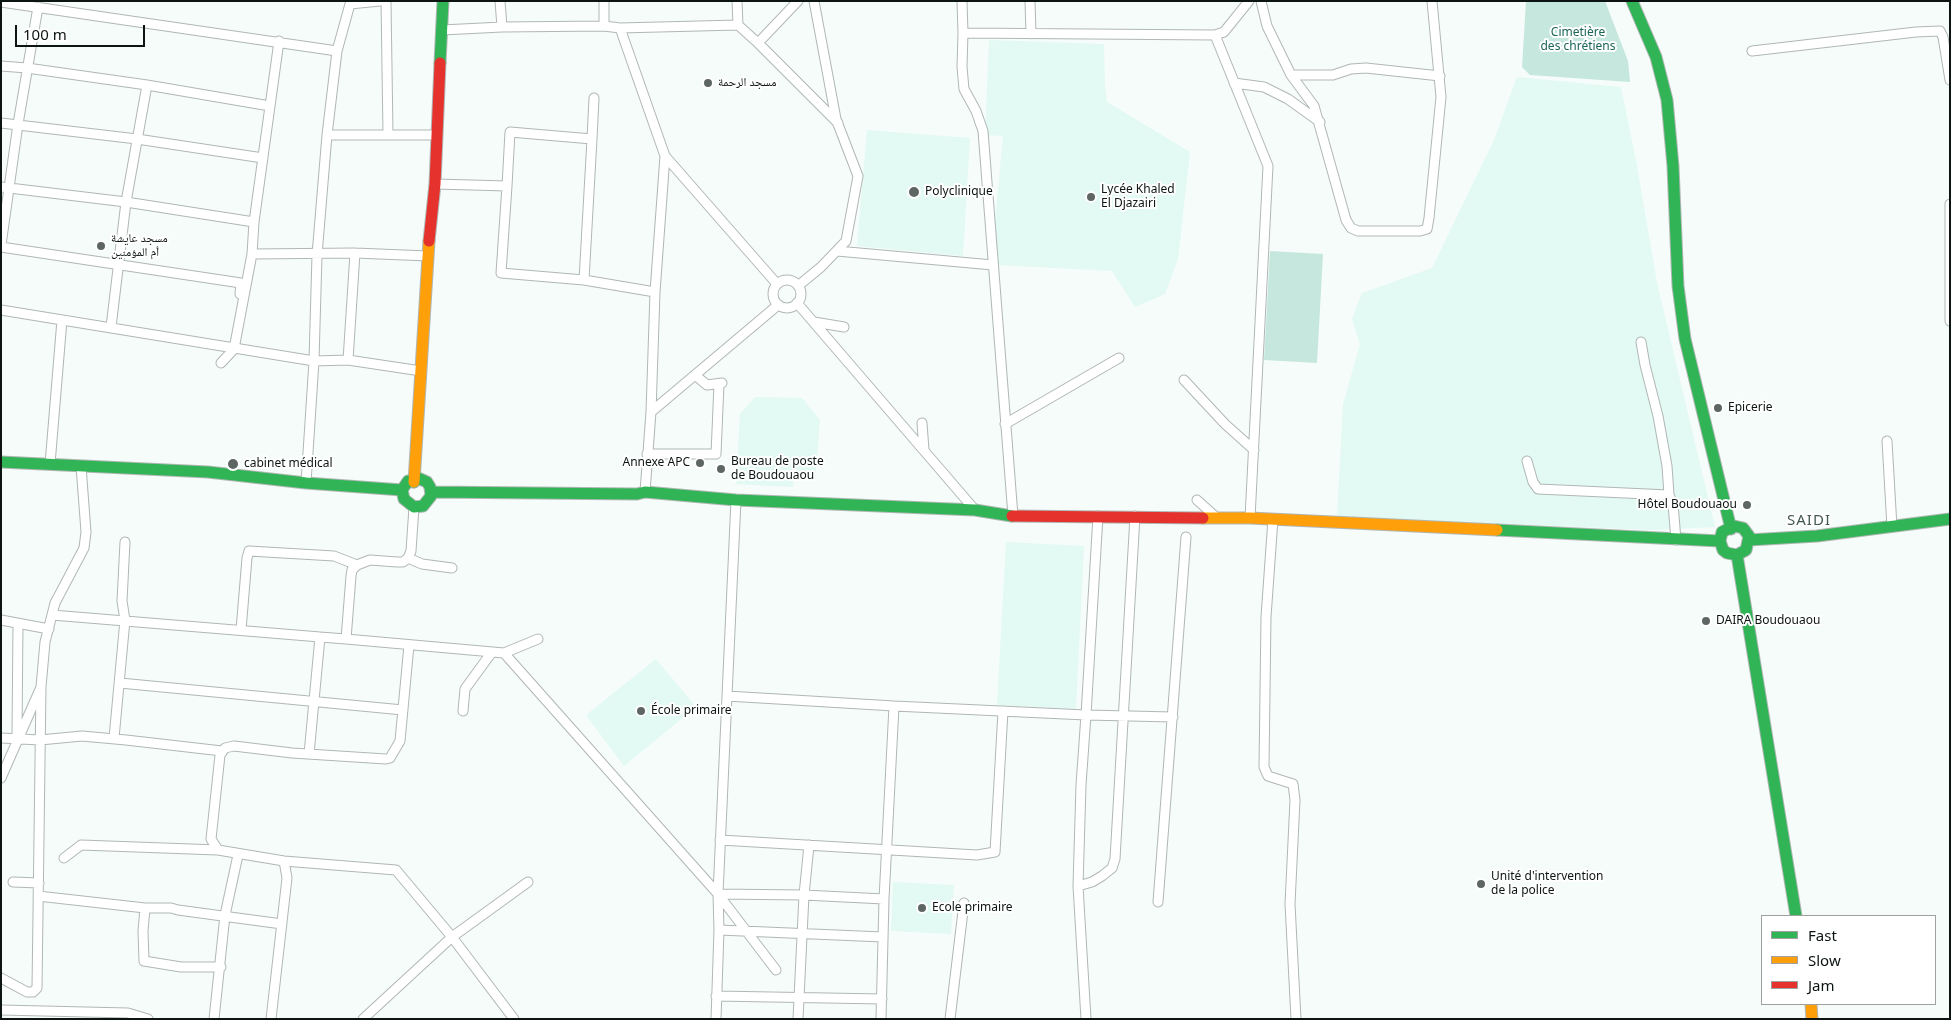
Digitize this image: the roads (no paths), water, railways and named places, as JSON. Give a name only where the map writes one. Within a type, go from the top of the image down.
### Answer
[{"type":"main road","points":[[414,482],[428,256],[435,184],[442,1]]},
{"type":"main road","points":[[1632,1],[1656,57],[1667,100],[1673,166],[1678,286],[1684,339],[1731,530]]},
{"type":"main road","points":[[1,462],[208,472],[306,483],[402,490]]},
{"type":"main road","points":[[418,478],[423,479],[430,487],[431,492],[426,504],[414,507],[404,499],[402,490],[408,481],[414,482],[418,478]]},
{"type":"main road","points":[[431,492],[637,494],[644,492],[736,500],[976,510],[1013,516],[1250,518],[1720,541]]},
{"type":"main road","points":[[1750,540],[1817,536],[1950,519]]},
{"type":"main road","points":[[1734,526],[1743,528],[1750,540],[1746,550],[1737,555],[1732,555],[1724,550],[1720,536],[1726,529],[1731,530],[1734,526]]},
{"type":"main road","points":[[1737,555],[1796,915]]},
{"type":"main road","points":[[1811,1005],[1812,1019]]},
{"type":"street","points":[[306,483],[314,361],[317,255],[327,134],[337,51],[350,4],[380,1]]},
{"type":"street","points":[[386,1],[388,134]]},
{"type":"street","points":[[500,1],[502,27]]},
{"type":"street","points":[[604,1],[604,26]]},
{"type":"street","points":[[737,1],[738,25]]},
{"type":"street","points":[[758,43],[798,1]]},
{"type":"street","points":[[798,286],[821,267],[846,241],[858,176],[838,123],[814,1]]},
{"type":"street","points":[[962,1],[964,89],[976,111],[983,131],[1013,516]]},
{"type":"street","points":[[1030,1],[1031,34]]},
{"type":"street","points":[[1249,1],[1219,34],[1219,45],[1268,166],[1250,518]]},
{"type":"street","points":[[1261,1],[1267,26],[1291,75],[1314,106],[1346,220],[1351,228],[1358,232],[1420,231],[1426,229],[1430,218],[1441,97],[1432,1]]},
{"type":"street","points":[[1,2],[279,41],[337,51]]},
{"type":"street","points":[[38,7],[6,187],[1,246],[241,283],[234,349]]},
{"type":"street","points":[[442,30],[502,27],[604,26],[620,28],[738,25],[838,123]]},
{"type":"street","points":[[620,28],[665,156],[777,284]]},
{"type":"street","points":[[1752,51],[1916,32],[1940,31],[1943,36],[1950,80]]},
{"type":"street","points":[[963,33],[1219,34]]},
{"type":"street","points":[[221,363],[234,349],[252,254],[254,222],[279,41]]},
{"type":"street","points":[[1,66],[147,85],[270,106]]},
{"type":"street","points":[[1291,75],[1333,74],[1352,69],[1366,68],[1440,76]]},
{"type":"street","points":[[1234,83],[1264,86],[1288,99],[1320,122]]},
{"type":"street","points":[[111,327],[126,202],[147,85]]},
{"type":"street","points":[[584,280],[594,98]]},
{"type":"street","points":[[1,123],[137,139],[263,158]]},
{"type":"street","points":[[592,139],[510,132],[501,273],[584,280],[655,292]]},
{"type":"street","points":[[327,134],[437,135]]},
{"type":"street","points":[[644,492],[665,156]]},
{"type":"street","points":[[435,184],[507,186]]},
{"type":"street","points":[[6,187],[126,202],[254,222]]},
{"type":"street","points":[[1950,204],[1950,321]]},
{"type":"street","points":[[837,251],[993,265]]},
{"type":"street","points":[[348,360],[355,253]]},
{"type":"street","points":[[252,254],[317,255],[355,253],[428,256]]},
{"type":"street","points":[[786,280],[798,286],[800,295],[797,303],[790,308],[778,305],[773,297],[774,288],[777,284],[786,280]]},
{"type":"street","points":[[797,303],[976,510]]},
{"type":"street","points":[[650,412],[778,305]]},
{"type":"street","points":[[1,310],[314,361],[348,360],[421,370]]},
{"type":"street","points":[[50,464],[62,320]]},
{"type":"street","points":[[814,322],[844,327]]},
{"type":"street","points":[[1641,342],[1644,365],[1658,416],[1667,466],[1669,495],[1673,504],[1676,540]]},
{"type":"street","points":[[1006,424],[1120,358]]},
{"type":"street","points":[[647,454],[716,454],[720,383],[708,385],[695,375]]},
{"type":"street","points":[[1184,380],[1225,424],[1254,450]]},
{"type":"street","points":[[922,423],[924,450]]},
{"type":"street","points":[[1887,441],[1892,527]]},
{"type":"street","points":[[1527,461],[1533,482],[1538,490],[1669,495]]},
{"type":"street","points":[[1,978],[27,992],[33,992],[36,988],[41,687],[45,642],[55,604],[84,548],[86,532],[81,466]]},
{"type":"street","points":[[716,1019],[720,840],[736,500]]},
{"type":"street","points":[[1197,500],[1216,517]]},
{"type":"street","points":[[346,639],[352,570],[357,565],[370,560],[403,562],[408,558],[411,551],[414,507]]},
{"type":"street","points":[[1086,1019],[1078,886],[1080,785],[1098,516]]},
{"type":"street","points":[[1078,886],[1092,882],[1102,876],[1112,868],[1115,859],[1135,516]]},
{"type":"street","points":[[1273,519],[1266,617],[1264,767],[1268,776],[1293,784],[1295,800],[1290,904],[1296,1019]]},
{"type":"street","points":[[1158,902],[1186,537]]},
{"type":"street","points":[[114,738],[125,620],[122,600],[125,542]]},
{"type":"street","points":[[240,630],[246,558],[249,551],[334,556],[357,565]]},
{"type":"street","points":[[408,558],[422,564],[452,568]]},
{"type":"street","points":[[52,615],[504,653],[538,639]]},
{"type":"street","points":[[1,620],[49,629]]},
{"type":"street","points":[[17,739],[18,624]]},
{"type":"street","points":[[309,754],[320,637]]},
{"type":"street","points":[[1,738],[40,740],[82,736],[222,751],[234,746],[386,760],[390,758],[400,741],[409,645]]},
{"type":"street","points":[[463,711],[465,689],[492,652]]},
{"type":"street","points":[[504,653],[718,894],[776,970]]},
{"type":"street","points":[[120,683],[402,710]]},
{"type":"street","points":[[1,778],[41,687]]},
{"type":"street","points":[[727,696],[1004,712],[1173,717]]},
{"type":"street","points":[[881,1019],[886,850],[894,706]]},
{"type":"street","points":[[720,840],[977,855],[995,852],[1004,712]]},
{"type":"street","points":[[218,850],[211,839],[222,751]]},
{"type":"street","points":[[64,858],[81,845],[218,850],[284,862],[396,870],[452,937],[514,1019]]},
{"type":"street","points":[[798,1019],[804,895],[809,845]]},
{"type":"street","points":[[214,1019],[225,915],[238,855]]},
{"type":"street","points":[[271,1019],[287,878],[284,862]]},
{"type":"street","points":[[13,882],[39,883]]},
{"type":"street","points":[[363,1019],[452,937],[528,882]]},
{"type":"street","points":[[718,894],[804,895],[884,899]]},
{"type":"street","points":[[38,896],[145,908],[171,908],[282,924]]},
{"type":"street","points":[[950,1019],[964,903]]},
{"type":"street","points":[[145,908],[143,931],[144,961],[180,967],[221,967]]},
{"type":"street","points":[[719,930],[883,937]]},
{"type":"street","points":[[716,996],[882,999]]},
{"type":"street","points":[[1,1010],[128,1016],[148,1019]]},
{"type":"place","name":"مسجد الرحمة","points":[[708,83]]},
{"type":"place","name":"Polyclinique","points":[[914,192]]},
{"type":"place","name":"Lycée Khaled El Djazairi","points":[[1091,197]]},
{"type":"place","name":"مسجد عايشة أم المؤمنين","points":[[101,246]]},
{"type":"place","name":"Epicerie","points":[[1718,408]]},
{"type":"place","name":"Annexe APC","points":[[700,463]]},
{"type":"place","name":"cabinet médical","points":[[233,464]]},
{"type":"place","name":"Bureau de poste de Boudouaou","points":[[721,469]]},
{"type":"place","name":"Hôtel Boudouaou","points":[[1747,505]]},
{"type":"place","name":"DAIRA Boudouaou","points":[[1706,621]]},
{"type":"place","name":"École primaire","points":[[641,711]]},
{"type":"place","name":"Unité d'intervention de la police","points":[[1481,884]]},
{"type":"place","name":"Ecole primaire","points":[[922,908]]},
{"type":"district","name":"SAIDI","points":[[1809,521]]},
{"type":"park label","name":"Cimetière des chrétiens","points":[[1578,40]]}]
